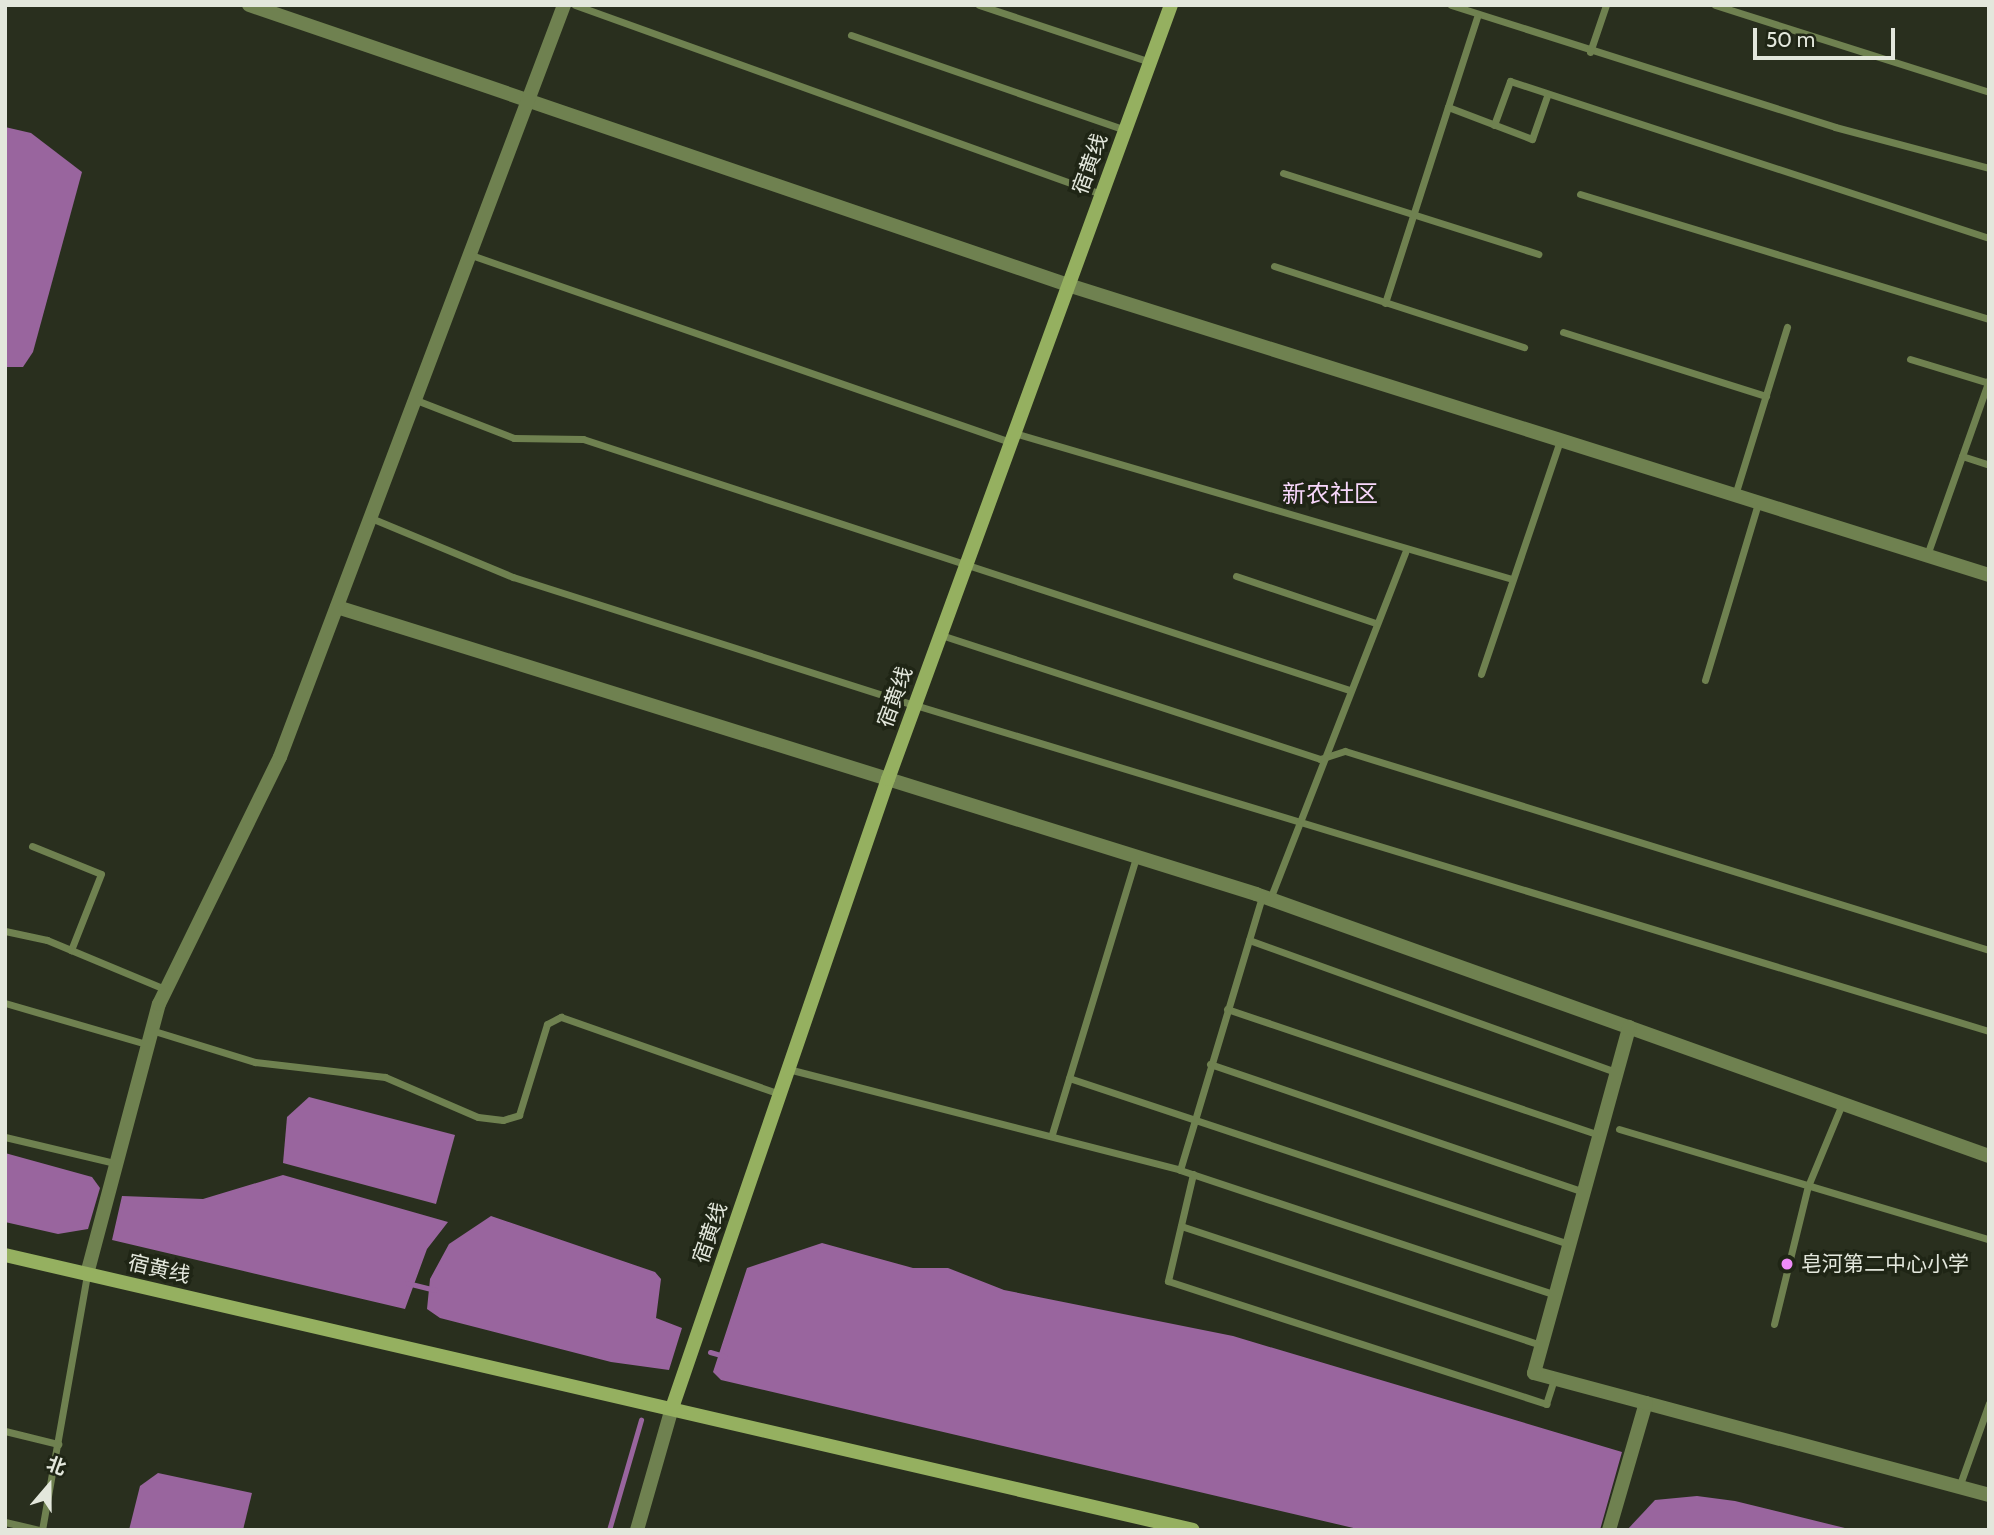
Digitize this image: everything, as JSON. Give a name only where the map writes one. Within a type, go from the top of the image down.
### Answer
[{"type":"main road","name":"宿黄线","points":[[672,1408],[888,779],[1171,5]]},
{"type":"main road","name":"宿黄线","points":[[5,1255],[1193,1530]]},
{"type":"street","points":[[249,5],[1068,285],[1989,575]]},
{"type":"street","points":[[87,1273],[148,1037],[167,989],[254,816],[337,607],[564,5]]},
{"type":"street","points":[[337,607],[1266,897],[1989,1156]]},
{"type":"street","points":[[1629,1027],[1534,1374],[1989,1495]]},
{"type":"street","points":[[1609,1530],[1646,1403]]},
{"type":"street","points":[[637,1530],[672,1408]]},
{"type":"lane","points":[[575,5],[1101,194]]},
{"type":"lane","points":[[980,5],[1150,62]]},
{"type":"lane","points":[[1451,5],[1590,52],[1989,167]]},
{"type":"lane","points":[[1590,52],[1606,5]]},
{"type":"lane","points":[[1715,5],[1989,92]]},
{"type":"lane","points":[[1385,303],[1478,14]]},
{"type":"lane","points":[[851,35],[1125,130]]},
{"type":"lane","points":[[1494,125],[1510,81],[1547,96],[1989,238]]},
{"type":"lane","points":[[1448,107],[1532,139],[1547,96]]},
{"type":"lane","points":[[1283,173],[1538,254]]},
{"type":"lane","points":[[1580,194],[1989,319]]},
{"type":"lane","points":[[471,255],[1012,437],[1405,552],[1512,579]]},
{"type":"lane","points":[[1274,266],[1524,347]]},
{"type":"lane","points":[[1735,495],[1787,327]]},
{"type":"lane","points":[[1563,332],[1766,396]]},
{"type":"lane","points":[[1910,359],[1988,382],[1927,556]]},
{"type":"lane","points":[[416,400],[514,438],[583,439],[964,568],[1349,690]]},
{"type":"lane","points":[[1481,674],[1560,440]]},
{"type":"lane","points":[[1962,456],[1989,465]]},
{"type":"lane","points":[[1705,680],[1758,503]]},
{"type":"lane","points":[[371,518],[513,577],[915,705],[1296,824],[1316,824],[1989,1031]]},
{"type":"lane","points":[[1180,1170],[1249,940],[1405,552]]},
{"type":"lane","points":[[1236,576],[1376,623]]},
{"type":"lane","points":[[940,634],[1320,758],[1345,751],[1989,950]]},
{"type":"lane","points":[[33,846],[101,874],[71,950]]},
{"type":"lane","points":[[1052,1134],[1136,857]]},
{"type":"lane","points":[[5,931],[71,950],[167,989]]},
{"type":"lane","points":[[1249,940],[1616,1072]]},
{"type":"lane","points":[[5,1003],[255,1062],[385,1077],[478,1117],[503,1120],[519,1115],[547,1024],[561,1017],[780,1094]]},
{"type":"lane","points":[[1227,1009],[1599,1135]]},
{"type":"lane","points":[[1210,1064],[1583,1192]]},
{"type":"lane","points":[[788,1069],[1052,1134],[1180,1170],[1555,1295]]},
{"type":"lane","points":[[1069,1078],[1569,1244]]},
{"type":"lane","points":[[1774,1324],[1808,1186],[1843,1104]]},
{"type":"lane","points":[[1619,1129],[1989,1239]]},
{"type":"lane","points":[[5,1137],[114,1163]]},
{"type":"lane","points":[[1193,1174],[1168,1281],[1546,1404],[1554,1379]]},
{"type":"lane","points":[[1181,1226],[1541,1346]]},
{"type":"lane","points":[[5,1522],[42,1530],[87,1273]]},
{"type":"lane","points":[[1959,1487],[1989,1403]]},
{"type":"lane","points":[[5,1431],[58,1444]]},
{"type":"shaded area","points":[[5,127],[31,133],[82,172],[33,352],[23,367],[5,367]]},
{"type":"shaded area","points":[[309,1097],[455,1135],[436,1204],[283,1163],[287,1117]]},
{"type":"shaded area","points":[[5,1153],[92,1177],[100,1188],[88,1229],[58,1234],[5,1222]]},
{"type":"shaded area","points":[[283,1175],[448,1222],[427,1249],[405,1309],[112,1240],[122,1196],[203,1199]]},
{"type":"shaded area","points":[[491,1216],[655,1272],[661,1279],[656,1318],[682,1328],[669,1370],[611,1362],[440,1318],[427,1309],[430,1279],[449,1244]]},
{"type":"shaded area","points":[[822,1243],[913,1268],[948,1268],[1004,1290],[1233,1336],[1622,1452],[1600,1530],[1362,1530],[721,1380],[713,1372],[747,1268]]},
{"type":"shaded area","points":[[158,1473],[252,1493],[243,1530],[129,1530],[140,1486]]},
{"type":"shaded area","points":[[1697,1496],[1735,1501],[1853,1530],[1627,1530],[1655,1500]]},
{"type":"waterway","points":[[407,1283],[435,1290]]},
{"type":"waterway","points":[[710,1352],[724,1356]]},
{"type":"waterway","points":[[609,1530],[641,1420]]},
{"type":"place","name":"皂河第二中心小学","points":[[1787,1264]]},
{"type":"district","name":"新农社区","points":[[1330,494]]}]
